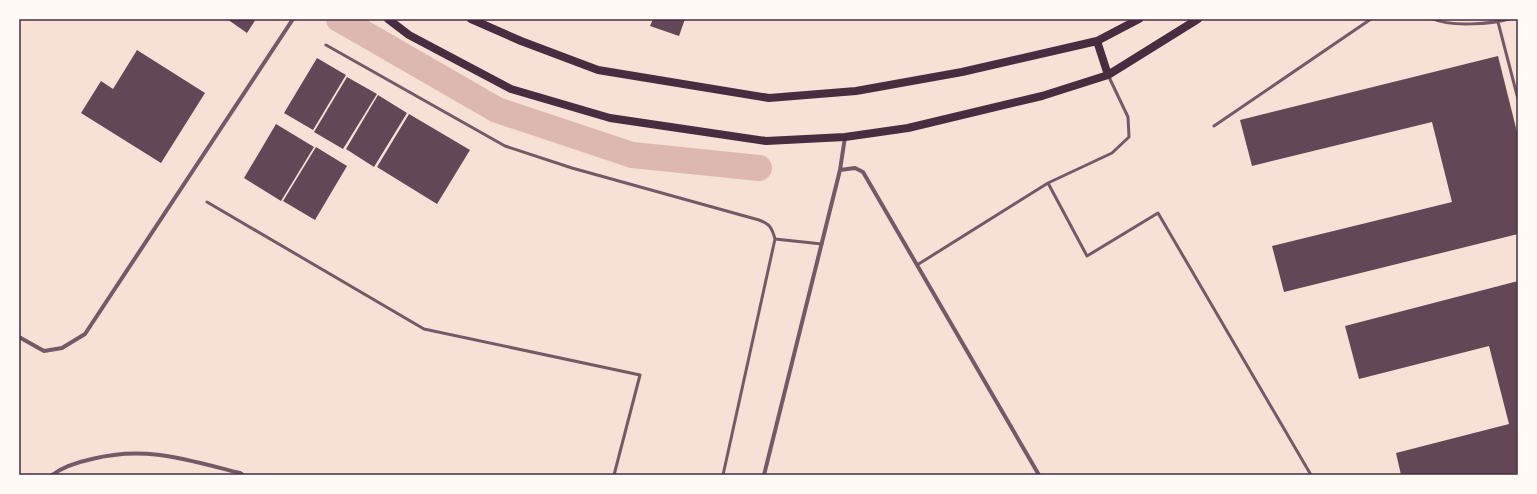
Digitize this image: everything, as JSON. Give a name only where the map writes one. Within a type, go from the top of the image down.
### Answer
[{"type":"main road","points":[[388,19],[409,35],[511,89],[610,118],[766,141],[845,137],[908,128],[1042,96],[1108,75],[1198,19]]},
{"type":"main road","points":[[471,19],[521,41],[598,70],[769,98],[856,92],[962,72],[1097,42],[1139,19]]},
{"type":"main road","points":[[1097,42],[1108,75]]},
{"type":"street","points":[[19,337],[44,351],[62,348],[85,334],[293,19]]},
{"type":"street","points":[[764,475],[840,170],[845,137]]},
{"type":"street","points":[[840,170],[856,168],[863,172],[1039,475]]},
{"type":"street","points":[[52,475],[77,462],[108,454],[136,452],[171,455],[243,475]]},
{"type":"lane","points":[[1214,126],[1371,19]]},
{"type":"lane","points":[[1433,19],[1440,22],[1459,23],[1498,22],[1509,19]]},
{"type":"lane","points":[[1498,22],[1518,98]]},
{"type":"lane","points":[[326,45],[505,146],[572,168],[759,220],[767,223],[772,228],[775,239],[723,475]]},
{"type":"lane","points":[[916,265],[1048,182],[1112,153],[1129,137],[1128,117],[1108,75]]},
{"type":"lane","points":[[1048,182],[1086,256],[1158,213],[1311,475]]},
{"type":"lane","points":[[207,202],[424,329],[640,375],[614,475]]},
{"type":"lane","points":[[775,239],[822,244]]},
{"type":"building","points":[[227,19],[256,19],[247,33]]},
{"type":"building","points":[[653,19],[685,19],[679,36],[650,26]]},
{"type":"building","points":[[137,50],[205,93],[161,163],[81,113],[101,81],[113,89]]},
{"type":"building","points":[[1498,56],[1518,136],[1518,234],[1284,292],[1272,246],[1452,202],[1432,122],[1252,166],[1240,120]]},
{"type":"building","points":[[317,58],[346,75],[313,130],[284,113]]},
{"type":"building","points":[[347,77],[377,94],[343,149],[314,132]]},
{"type":"building","points":[[378,95],[407,113],[374,167],[346,149]]},
{"type":"building","points":[[409,114],[470,150],[437,204],[377,167]]},
{"type":"building","points":[[276,124],[314,147],[281,201],[244,178]]},
{"type":"building","points":[[316,147],[347,166],[315,220],[283,201]]},
{"type":"building","points":[[1518,281],[1518,473],[1510,475],[1401,475],[1396,453],[1509,424],[1489,346],[1359,379],[1345,326]]},
{"type":"waterway","points":[[339,19],[497,110],[632,155],[759,168]]}]
